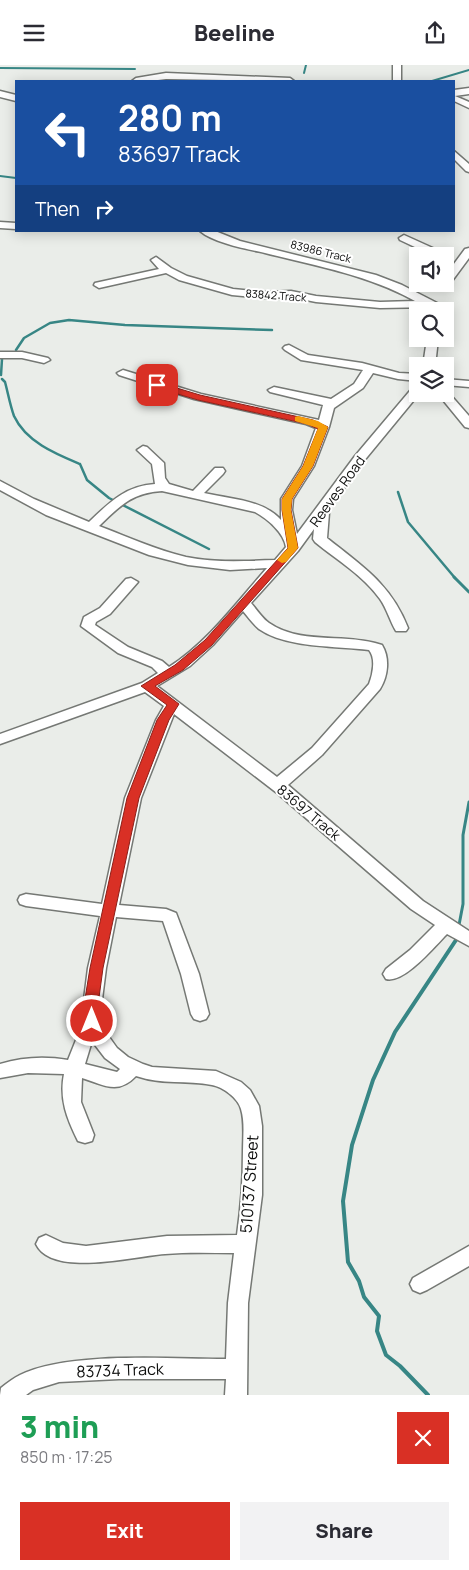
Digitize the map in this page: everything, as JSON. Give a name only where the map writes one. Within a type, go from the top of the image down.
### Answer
[{"type":"street","points":[[397,65],[397,80]]},
{"type":"street","points":[[197,68],[253,78]]},
{"type":"street","points":[[142,80],[166,76],[278,80]]},
{"type":"street","points":[[455,93],[469,91]]},
{"type":"street","points":[[0,94],[15,98]]},
{"type":"street","points":[[455,98],[469,105]]},
{"type":"street","points":[[455,155],[466,166]]},
{"type":"street","points":[[0,225],[15,226]]},
{"type":"street","name":"83986 Track","points":[[208,232],[236,243],[372,277],[398,287],[437,296]]},
{"type":"street","points":[[221,237],[235,232]]},
{"type":"street","points":[[404,239],[422,247]]},
{"type":"street","points":[[437,296],[458,263],[469,251]]},
{"type":"street","name":"83842 Track","points":[[156,260],[167,270],[197,283],[243,293],[291,294],[316,299],[394,305],[437,296]]},
{"type":"street","points":[[454,261],[458,263]]},
{"type":"street","points":[[99,285],[167,270]]},
{"type":"street","points":[[289,348],[305,358],[362,366],[367,373],[409,377]]},
{"type":"street","points":[[0,355],[22,355],[44,360]]},
{"type":"street","points":[[123,373],[185,394],[310,421],[323,427]]},
{"type":"street","points":[[292,543],[286,507],[287,499],[308,466],[323,427],[325,410],[332,403],[344,397],[367,373]]},
{"type":"street","points":[[454,382],[469,383]]},
{"type":"street","points":[[274,390],[332,403]]},
{"type":"street","name":"Reeves Road","points":[[0,739],[147,686],[185,663],[208,643],[279,564],[292,543],[323,509],[359,459],[409,399]]},
{"type":"street","points":[[451,402],[469,424]]},
{"type":"street","points":[[142,450],[158,463],[158,480],[162,487]]},
{"type":"street","points":[[195,496],[219,471]]},
{"type":"street","points":[[0,485],[30,502],[154,552],[188,561],[230,566],[279,564]]},
{"type":"street","points":[[91,527],[116,502],[135,490],[144,487],[162,487],[195,496],[248,506],[266,512],[292,543]]},
{"type":"street","points":[[323,509],[320,539],[348,560],[381,589],[392,605],[401,628]]},
{"type":"street","points":[[131,582],[105,611],[90,620],[88,626],[123,650],[157,664],[168,674]]},
{"type":"street","points":[[244,604],[263,625],[275,631],[307,639],[370,646],[376,648],[379,652],[379,678],[375,686],[315,755],[277,785]]},
{"type":"street","name":"83697 Track","points":[[147,686],[277,785],[417,905],[469,940]]},
{"type":"street","name":"510137 Street","points":[[173,704],[163,720],[136,786],[93,992],[92,1021],[99,1037],[111,1053],[133,1068],[167,1075],[216,1078],[234,1087],[247,1100],[252,1117],[252,1195],[238,1303],[236,1395]]},
{"type":"street","points":[[26,900],[109,911],[157,913],[170,917],[190,974],[200,1014]]},
{"type":"street","points":[[392,974],[416,955],[445,925]]},
{"type":"street","points":[[85,1135],[73,1106],[71,1091],[83,1038],[92,1021]]},
{"type":"street","points":[[0,1071],[32,1064],[76,1069],[91,1075],[121,1080],[133,1068]]},
{"type":"street","points":[[46,1244],[55,1250],[88,1255],[153,1246],[195,1243],[245,1244]]},
{"type":"street","points":[[420,1284],[469,1255]]},
{"type":"street","name":"83734 Track","points":[[9,1395],[27,1382],[59,1372],[119,1369],[236,1369]]},
{"type":"waterway","points":[[304,73],[306,65]]},
{"type":"waterway","points":[[0,68],[135,69]]},
{"type":"waterway","points":[[435,80],[469,70]]},
{"type":"waterway","points":[[0,176],[15,178]]},
{"type":"waterway","points":[[16,350],[24,338],[50,323],[69,320],[125,325],[272,330]]},
{"type":"waterway","points":[[1,375],[2,359]]},
{"type":"waterway","points":[[2,379],[5,382],[14,416],[19,425],[34,440],[42,446],[80,464],[87,480],[109,498],[209,549]]},
{"type":"waterway","points":[[398,492],[408,522],[455,578]]},
{"type":"waterway","points":[[455,578],[469,592]]},
{"type":"waterway","points":[[459,925],[463,904],[463,835],[469,802]]},
{"type":"waterway","points":[[428,1395],[400,1366],[386,1355],[377,1331],[379,1316],[364,1297],[359,1281],[348,1262],[343,1201],[352,1145],[373,1080],[395,1032],[456,940]]},
{"type":"slow traffic","points":[[282,560],[293,548],[286,510],[287,499],[308,466],[323,427],[298,419]]},
{"type":"route","points":[[92,1021],[91,1005],[97,968],[136,786],[166,712],[173,704],[147,686],[185,663],[208,643],[293,548],[286,510],[287,499],[308,466],[323,427],[310,421],[198,397],[157,385]]}]
